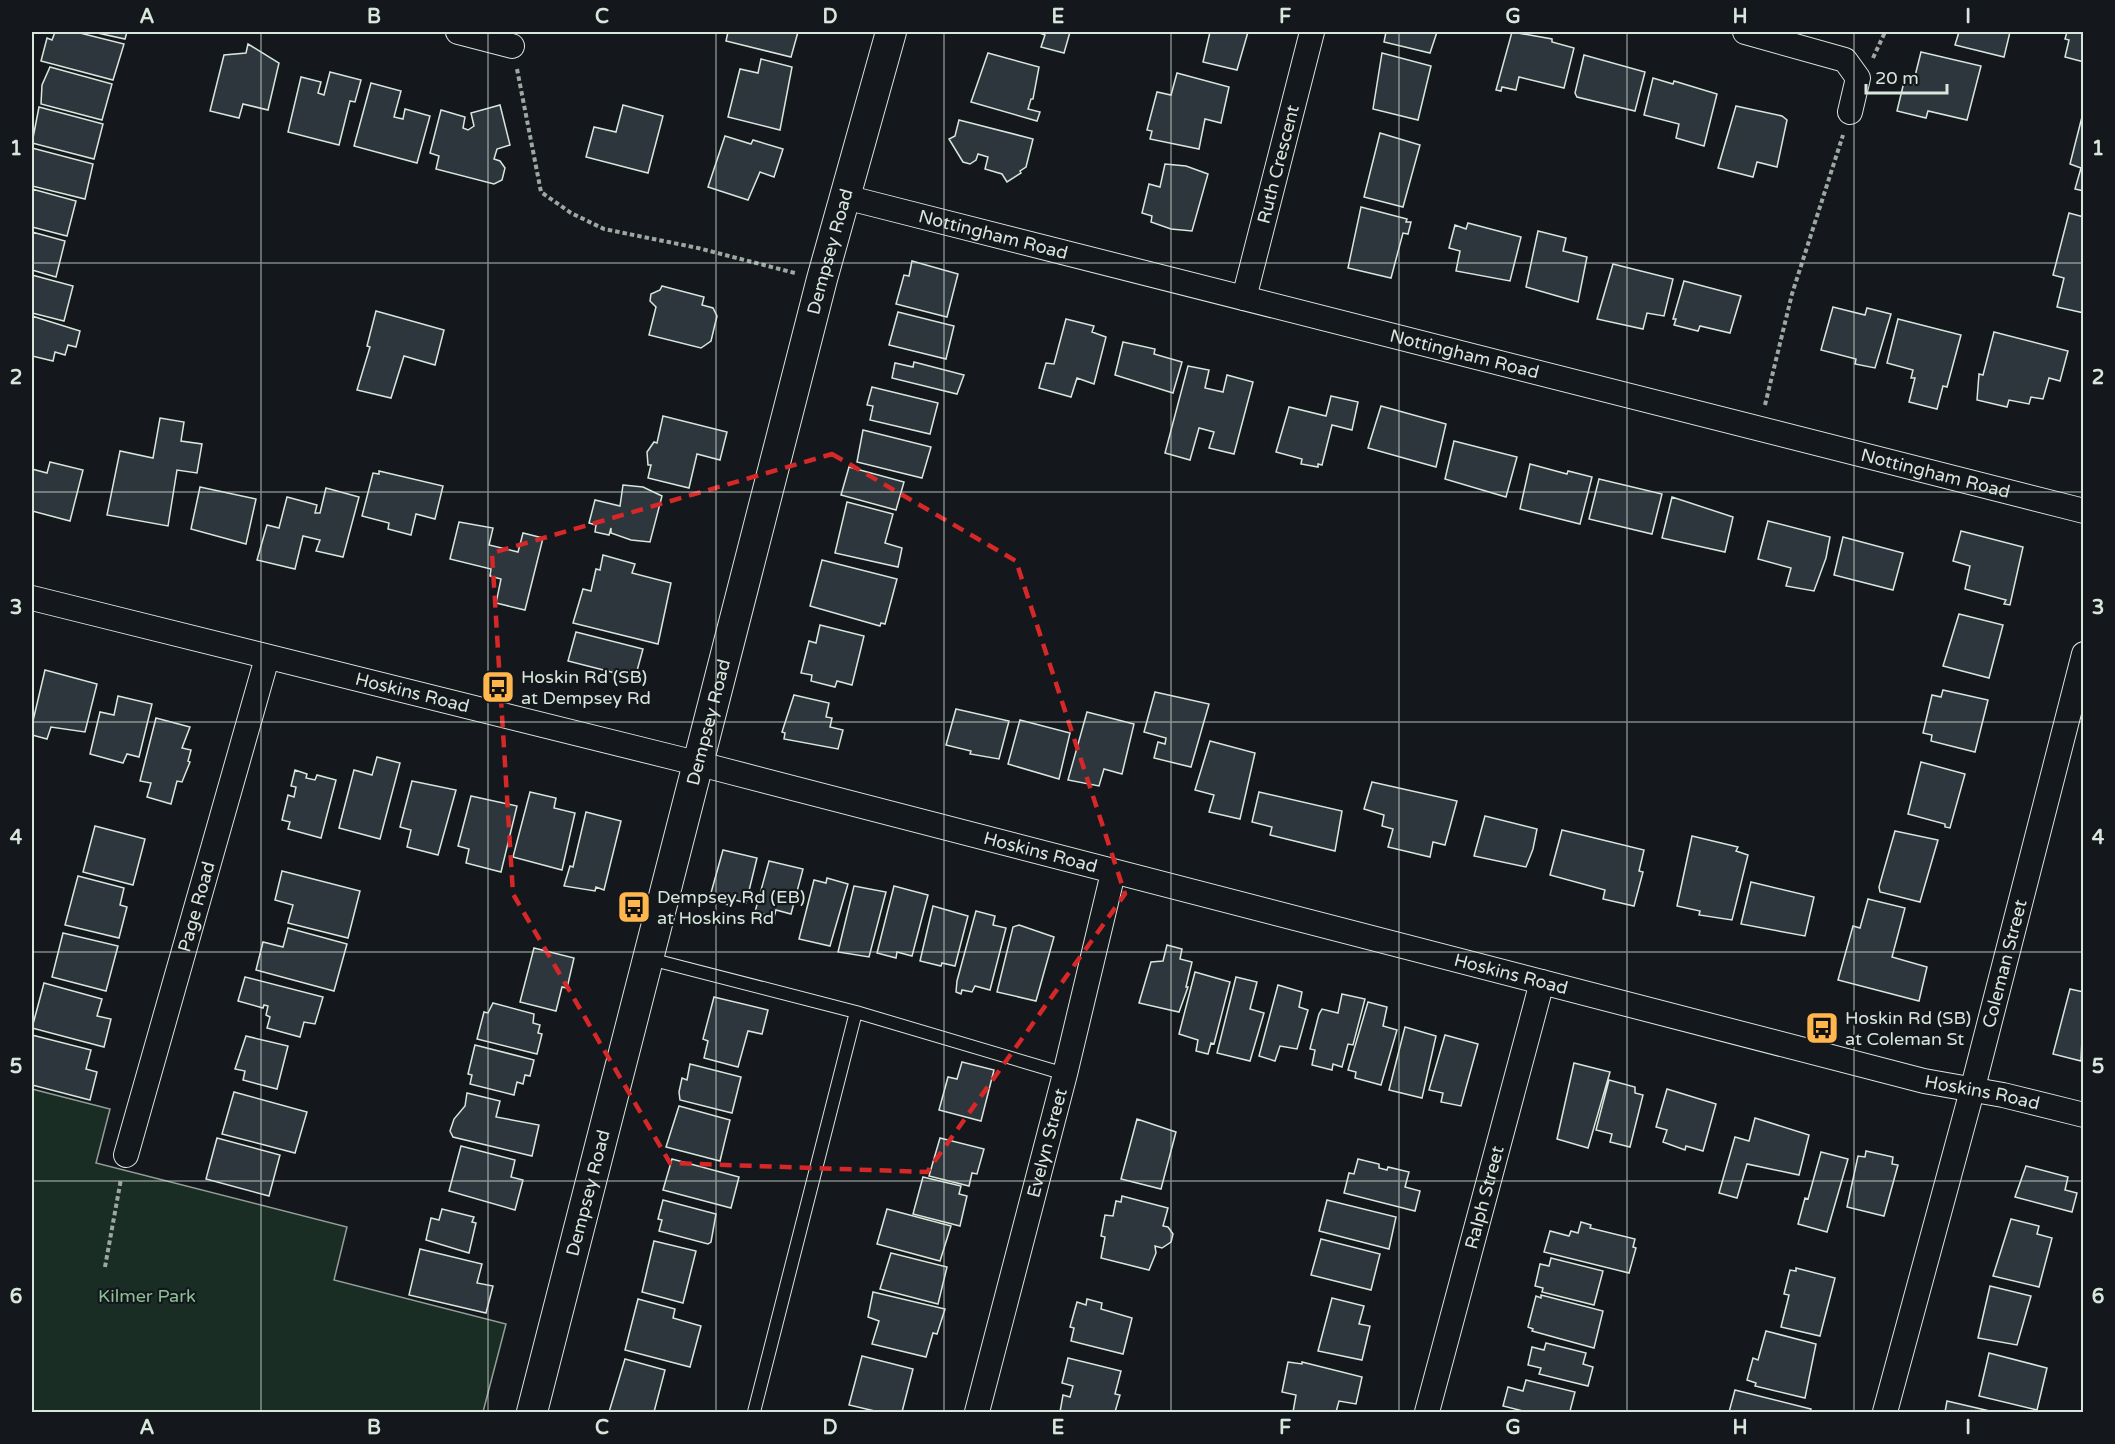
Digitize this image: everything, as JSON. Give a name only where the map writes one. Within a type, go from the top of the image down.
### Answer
[{"type":"street","points":[[458,32],[512,46]]},
{"type":"street","name":"Dempsey Road","points":[[532,1413],[700,764],[822,279],[891,32]]},
{"type":"street","name":"Ruth Crescent","points":[[1244,298],[1312,32]]},
{"type":"street","points":[[1745,32],[1845,60],[1858,78],[1850,112]]},
{"type":"street","name":"Nottingham Road","points":[[845,197],[2084,512]]},
{"type":"street","name":"Hoskins Road","points":[[32,598],[700,764],[1113,873],[1924,1081],[2003,1095],[2084,1115]]},
{"type":"street","name":"Coleman Street","points":[[1885,1413],[2081,678],[2084,654]]},
{"type":"street","name":"Page Road","points":[[126,1155],[267,658]]},
{"type":"street","name":"Evelyn Street","points":[[976,1413],[1065,1074],[1113,873]]},
{"type":"street","name":"Ralph Street","points":[[1427,1413],[1542,982]]},
{"type":"lane","points":[[650,958],[856,1012],[1065,1074]]},
{"type":"lane","points":[[754,1413],[856,1012]]},
{"type":"path","points":[[512,46],[530,123],[542,192],[571,213],[604,229],[698,248],[822,279]]},
{"type":"path","points":[[1760,429],[1792,294],[1850,112]]},
{"type":"path","points":[[105,1266],[126,1155]]},
{"type":"highlighted area","points":[[832,454],[1016,561],[1125,894],[927,1172],[670,1163],[513,894],[492,553]]},
{"type":"green space","name":"Kilmer Park","points":[[32,1089],[110,1109],[96,1163],[347,1227],[334,1280],[506,1324],[483,1412],[32,1412]]},
{"type":"building","points":[[55,32],[76,32],[124,44],[113,80],[41,61],[47,38],[52,40]]},
{"type":"building","points":[[93,32],[127,32],[125,39]]},
{"type":"building","points":[[728,32],[798,32],[791,57],[726,41]]},
{"type":"building","points":[[1037,32],[1070,32],[1064,53],[1041,47],[1045,35]]},
{"type":"building","points":[[1210,32],[1248,32],[1237,70],[1203,62]]},
{"type":"building","points":[[1386,32],[1437,32],[1430,53],[1384,42]]},
{"type":"building","points":[[1512,32],[1552,39],[1552,42],[1574,48],[1564,88],[1519,77],[1516,90],[1502,87],[1501,91],[1496,90]]},
{"type":"building","points":[[1959,32],[2010,32],[2004,57],[1955,45]]},
{"type":"building","points":[[2067,32],[2084,32],[2084,62],[2065,57],[2069,40],[2065,39]]},
{"type":"building","points":[[248,44],[279,63],[268,110],[243,104],[239,118],[210,111],[224,55],[246,53]]},
{"type":"building","points":[[1921,52],[1981,66],[1967,120],[1928,111],[1926,118],[1897,111],[1904,82],[1913,84]]},
{"type":"building","points":[[988,53],[1039,67],[1033,99],[1028,109],[1040,112],[1037,121],[971,102]]},
{"type":"building","points":[[1382,53],[1431,66],[1418,120],[1373,109]]},
{"type":"building","points":[[1584,55],[1645,72],[1635,111],[1577,97],[1575,93]]},
{"type":"building","points":[[761,59],[792,67],[780,130],[728,117],[740,69],[758,73]]},
{"type":"building","points":[[50,67],[112,84],[102,120],[41,104],[42,85]]},
{"type":"building","points":[[330,72],[361,80],[355,102],[350,101],[339,145],[288,132],[301,77],[321,82],[318,93],[324,95]]},
{"type":"building","points":[[1177,73],[1229,87],[1221,123],[1205,119],[1199,149],[1150,139],[1152,131],[1147,130],[1157,92],[1171,95]]},
{"type":"building","points":[[1653,78],[1673,84],[1674,81],[1717,94],[1704,146],[1676,138],[1679,124],[1644,115]]},
{"type":"building","points":[[371,83],[401,91],[394,117],[403,119],[405,109],[430,116],[417,163],[354,146]]},
{"type":"building","points":[[500,105],[510,145],[497,149],[494,159],[500,161],[505,168],[502,180],[494,184],[436,169],[439,156],[430,153],[441,110],[465,117],[463,128],[468,130],[474,126],[471,113]]},
{"type":"building","points":[[623,105],[663,116],[648,173],[586,157],[594,127],[616,132]]},
{"type":"building","points":[[1736,106],[1782,116],[1787,120],[1777,167],[1757,162],[1753,177],[1718,168]]},
{"type":"building","points":[[39,107],[103,124],[94,159],[32,143]]},
{"type":"building","points":[[2084,109],[2084,191],[2075,189],[2081,168],[2070,164]]},
{"type":"building","points":[[959,120],[1033,139],[1026,167],[1007,182],[1002,174],[985,169],[988,157],[978,154],[976,160],[970,164],[963,162],[949,139],[955,136]]},
{"type":"building","points":[[1380,133],[1420,145],[1403,207],[1364,197]]},
{"type":"building","points":[[725,136],[751,144],[753,140],[783,149],[774,177],[760,172],[748,200],[708,187]]},
{"type":"building","points":[[32,148],[93,164],[85,199],[32,186]]},
{"type":"building","points":[[1165,164],[1186,166],[1208,174],[1192,231],[1171,229],[1151,222],[1152,216],[1142,213],[1149,184],[1160,187]]},
{"type":"building","points":[[32,189],[76,201],[67,236],[32,227]]},
{"type":"building","points":[[1361,207],[1411,222],[1408,234],[1403,233],[1391,278],[1348,268]]},
{"type":"building","points":[[2069,213],[2084,217],[2084,313],[2057,307],[2064,278],[2053,275]]},
{"type":"building","points":[[1468,223],[1521,237],[1510,281],[1456,271],[1460,251],[1449,248],[1455,225],[1466,229]]},
{"type":"building","points":[[1538,231],[1566,238],[1563,251],[1587,257],[1578,302],[1526,287]]},
{"type":"building","points":[[32,232],[65,241],[56,277],[32,270]]},
{"type":"building","points":[[912,261],[958,274],[947,317],[896,304],[904,275],[909,276]]},
{"type":"building","points":[[1613,264],[1673,279],[1664,316],[1647,313],[1643,329],[1597,319]]},
{"type":"building","points":[[32,275],[73,286],[64,321],[32,313]]},
{"type":"building","points":[[1684,281],[1741,296],[1730,333],[1700,326],[1698,331],[1674,325],[1676,319],[1673,319]]},
{"type":"building","points":[[662,286],[704,297],[702,305],[713,308],[717,316],[711,341],[701,348],[649,335],[656,307],[650,301],[651,294],[660,290]]},
{"type":"building","points":[[1833,307],[1865,315],[1867,308],[1891,314],[1875,368],[1855,364],[1856,359],[1821,350]]},
{"type":"building","points":[[376,311],[444,330],[435,365],[404,356],[391,398],[357,390],[370,347],[367,346]]},
{"type":"building","points":[[898,312],[954,326],[946,359],[889,345]]},
{"type":"building","points":[[32,316],[80,331],[76,347],[68,345],[65,355],[55,352],[53,361],[32,356]]},
{"type":"building","points":[[1066,319],[1094,326],[1092,332],[1106,337],[1094,384],[1077,378],[1071,397],[1039,388],[1046,363],[1054,364]]},
{"type":"building","points":[[1898,319],[1961,335],[1947,387],[1943,386],[1937,409],[1909,402],[1915,378],[1911,378],[1913,370],[1887,363]]},
{"type":"building","points":[[1994,332],[2068,351],[2060,381],[2049,378],[2043,399],[2031,397],[2029,404],[2009,400],[2007,407],[1977,400],[1979,374],[1983,375]]},
{"type":"building","points":[[1123,342],[1155,349],[1154,354],[1182,362],[1173,393],[1115,375]]},
{"type":"building","points":[[914,362],[964,375],[957,394],[892,378],[895,363],[913,367]]},
{"type":"building","points":[[1188,366],[1209,370],[1205,388],[1223,392],[1227,375],[1253,382],[1234,454],[1209,448],[1214,432],[1199,428],[1190,460],[1165,453]]},
{"type":"building","points":[[872,387],[938,403],[930,434],[870,420],[873,406],[867,405]]},
{"type":"building","points":[[1331,396],[1358,402],[1352,430],[1332,425],[1322,465],[1318,464],[1318,467],[1301,464],[1302,459],[1276,452],[1289,407],[1326,416]]},
{"type":"building","points":[[1381,406],[1446,424],[1436,467],[1368,448]]},
{"type":"building","points":[[663,416],[727,432],[720,460],[697,454],[689,488],[648,478],[651,465],[648,465],[647,452],[654,442],[657,443]]},
{"type":"building","points":[[160,418],[184,422],[181,441],[202,444],[197,473],[177,470],[168,526],[107,515],[120,451],[153,458]]},
{"type":"building","points":[[863,430],[931,447],[922,478],[857,462]]},
{"type":"building","points":[[1454,441],[1517,457],[1506,497],[1445,479]]},
{"type":"building","points":[[50,462],[83,470],[70,521],[32,511],[32,469],[47,473]]},
{"type":"building","points":[[1530,464],[1567,474],[1568,471],[1592,477],[1580,524],[1520,509]]},
{"type":"building","points":[[849,467],[904,482],[896,510],[841,495]]},
{"type":"building","points":[[379,471],[443,486],[435,519],[416,514],[411,535],[388,529],[389,523],[362,516],[373,473],[379,474]]},
{"type":"building","points":[[1599,479],[1662,494],[1652,534],[1589,519]]},
{"type":"building","points":[[623,485],[643,487],[662,496],[650,542],[631,540],[611,533],[611,528],[609,535],[595,532],[596,525],[589,523],[595,500],[620,506]]},
{"type":"building","points":[[200,487],[256,499],[246,544],[191,529]]},
{"type":"building","points":[[326,488],[359,497],[343,557],[316,551],[320,540],[303,536],[295,569],[257,560],[267,525],[279,528],[287,497],[317,505],[315,513],[320,513]]},
{"type":"building","points":[[1672,497],[1733,517],[1725,552],[1662,538]]},
{"type":"building","points":[[847,502],[893,514],[885,543],[902,548],[898,567],[835,553]]},
{"type":"building","points":[[1768,521],[1830,537],[1826,558],[1814,591],[1786,586],[1791,568],[1758,559]]},
{"type":"building","points":[[459,522],[493,528],[489,545],[518,552],[523,533],[543,538],[525,610],[496,603],[501,579],[490,576],[491,569],[450,559]]},
{"type":"building","points":[[1961,531],[2023,547],[2010,605],[2004,604],[2006,600],[1965,589],[1970,566],[1953,561]]},
{"type":"building","points":[[1843,537],[1903,553],[1893,590],[1834,575]]},
{"type":"building","points":[[603,555],[635,564],[632,573],[671,583],[658,644],[573,623],[583,589],[591,591],[596,569],[600,570]]},
{"type":"building","points":[[822,560],[897,579],[885,624],[881,623],[880,626],[810,606]]},
{"type":"building","points":[[1959,614],[2003,625],[1989,678],[1943,666]]},
{"type":"building","points":[[820,625],[864,636],[852,685],[837,681],[835,687],[811,681],[812,675],[801,673],[809,641],[816,643]]},
{"type":"building","points":[[576,632],[643,649],[635,678],[568,661]]},
{"type":"building","points":[[45,670],[97,684],[85,732],[51,727],[47,739],[32,735],[32,725]]},
{"type":"building","points":[[1943,690],[1988,700],[1975,752],[1931,741],[1932,735],[1923,733],[1932,695],[1941,697]]},
{"type":"building","points":[[1155,692],[1209,704],[1191,767],[1154,758],[1158,742],[1165,744],[1166,738],[1144,732]]},
{"type":"building","points":[[794,695],[829,703],[826,717],[832,718],[830,727],[843,730],[838,749],[784,739],[785,733],[782,732]]},
{"type":"building","points":[[118,696],[152,704],[139,757],[127,754],[123,763],[90,754],[100,712],[114,715]]},
{"type":"building","points":[[956,709],[1009,721],[999,759],[970,754],[971,751],[946,745]]},
{"type":"building","points":[[1087,712],[1134,724],[1122,774],[1104,769],[1099,786],[1068,780]]},
{"type":"building","points":[[156,718],[190,727],[182,748],[191,750],[188,761],[190,762],[182,782],[177,781],[171,804],[147,797],[151,783],[140,781]]},
{"type":"building","points":[[1020,720],[1070,733],[1059,779],[1008,764]]},
{"type":"building","points":[[1210,741],[1255,753],[1240,819],[1209,812],[1214,795],[1195,790]]},
{"type":"building","points":[[377,757],[400,763],[380,839],[339,828],[354,770],[372,775]]},
{"type":"building","points":[[1921,762],[1965,774],[1950,828],[1945,827],[1945,824],[1908,814]]},
{"type":"building","points":[[295,770],[307,774],[306,778],[315,780],[317,775],[336,780],[321,838],[288,829],[290,822],[282,820],[288,795],[294,797],[296,787],[291,786]]},
{"type":"building","points":[[412,781],[456,790],[438,855],[407,847],[411,830],[400,827]]},
{"type":"building","points":[[1372,782],[1457,801],[1445,845],[1433,842],[1430,857],[1388,847],[1393,829],[1382,826],[1384,815],[1364,809]]},
{"type":"building","points":[[530,792],[556,798],[554,808],[575,813],[562,870],[513,857]]},
{"type":"building","points":[[1259,792],[1342,811],[1335,851],[1270,835],[1272,827],[1252,822]]},
{"type":"building","points":[[471,796],[517,806],[501,872],[466,863],[469,849],[458,846]]},
{"type":"building","points":[[586,812],[621,821],[604,890],[596,887],[595,891],[564,886],[570,866],[573,867]]},
{"type":"building","points":[[1485,816],[1537,829],[1526,867],[1474,856]]},
{"type":"building","points":[[95,826],[145,839],[133,885],[83,872]]},
{"type":"building","points":[[1562,830],[1644,850],[1639,871],[1643,872],[1634,906],[1603,899],[1605,890],[1550,875]]},
{"type":"building","points":[[1895,831],[1938,840],[1920,902],[1880,892],[1879,887]]},
{"type":"building","points":[[1692,836],[1738,847],[1736,851],[1748,855],[1732,920],[1699,915],[1700,911],[1677,906]]},
{"type":"building","points":[[723,850],[757,858],[746,903],[731,899],[729,905],[709,900]]},
{"type":"building","points":[[769,861],[803,869],[791,914],[776,910],[774,917],[755,912]]},
{"type":"building","points":[[282,871],[360,891],[348,938],[288,923],[293,905],[275,900]]},
{"type":"building","points":[[78,876],[124,888],[120,905],[127,907],[119,938],[65,925]]},
{"type":"building","points":[[827,878],[848,884],[830,946],[799,939],[814,880],[826,883]]},
{"type":"building","points":[[1751,882],[1814,897],[1805,936],[1741,924]]},
{"type":"building","points":[[854,886],[886,892],[869,957],[838,952]]},
{"type":"building","points":[[894,886],[928,895],[912,956],[897,952],[896,958],[877,953]]},
{"type":"building","points":[[1868,899],[1905,908],[1892,957],[1927,967],[1919,1001],[1838,980],[1853,926],[1860,928]]},
{"type":"building","points":[[933,906],[968,916],[955,966],[942,963],[941,966],[920,961]]},
{"type":"building","points":[[976,911],[995,916],[993,925],[1006,928],[990,990],[975,986],[972,992],[962,990],[961,994],[956,992],[957,981]]},
{"type":"building","points":[[1019,925],[1054,937],[1036,1001],[997,992],[1013,927]]},
{"type":"building","points":[[288,928],[347,944],[334,991],[256,970],[263,942],[283,947]]},
{"type":"building","points":[[63,933],[118,946],[106,991],[52,977]]},
{"type":"building","points":[[1167,945],[1182,949],[1180,959],[1192,962],[1186,987],[1188,987],[1179,1012],[1139,1003],[1151,962],[1163,961]]},
{"type":"building","points":[[534,948],[574,958],[567,988],[562,987],[556,1011],[520,1002]]},
{"type":"building","points":[[1195,972],[1230,982],[1214,1044],[1211,1043],[1208,1054],[1196,1051],[1198,1040],[1179,1034]]},
{"type":"building","points":[[245,977],[323,997],[315,1024],[304,1022],[300,1037],[267,1028],[270,1017],[266,1015],[268,1006],[264,1005],[263,1008],[238,1001]]},
{"type":"building","points":[[1236,977],[1257,982],[1250,1009],[1264,1013],[1250,1061],[1217,1053]]},
{"type":"building","points":[[44,983],[102,999],[97,1016],[111,1019],[104,1047],[32,1028]]},
{"type":"building","points":[[1278,985],[1302,992],[1299,1007],[1308,1010],[1297,1049],[1280,1046],[1275,1061],[1259,1056]]},
{"type":"building","points":[[2070,989],[2084,992],[2081,1061],[2053,1054]]},
{"type":"building","points":[[1342,994],[1365,999],[1353,1045],[1348,1044],[1342,1067],[1333,1064],[1332,1070],[1312,1065],[1315,1050],[1310,1049],[1319,1014],[1322,1009],[1338,1013]]},
{"type":"building","points":[[714,997],[768,1010],[762,1034],[748,1031],[738,1067],[704,1058],[708,1041],[703,1039]]},
{"type":"building","points":[[1368,1002],[1387,1007],[1383,1026],[1397,1030],[1381,1085],[1355,1078],[1356,1072],[1348,1070]]},
{"type":"building","points":[[493,1003],[534,1014],[533,1023],[540,1025],[538,1033],[542,1034],[537,1054],[477,1039],[484,1012],[488,1013]]},
{"type":"building","points":[[1405,1027],[1436,1036],[1422,1098],[1389,1090]]},
{"type":"building","points":[[32,1035],[91,1050],[86,1069],[97,1072],[90,1100],[32,1085]]},
{"type":"building","points":[[1445,1035],[1478,1044],[1461,1106],[1441,1102],[1443,1093],[1429,1090]]},
{"type":"building","points":[[246,1036],[288,1046],[277,1089],[243,1080],[245,1071],[235,1069]]},
{"type":"building","points":[[475,1045],[534,1060],[530,1076],[525,1075],[523,1084],[517,1082],[514,1095],[470,1084],[472,1075],[468,1074]]},
{"type":"building","points":[[962,1062],[994,1070],[981,1121],[939,1110],[948,1077],[957,1079]]},
{"type":"building","points":[[1574,1063],[1610,1072],[1588,1148],[1557,1139]]},
{"type":"building","points":[[690,1064],[741,1077],[732,1113],[680,1100],[682,1078],[687,1080]]},
{"type":"building","points":[[1609,1080],[1635,1087],[1635,1093],[1643,1095],[1630,1147],[1610,1142],[1612,1134],[1596,1130]]},
{"type":"building","points":[[1667,1089],[1716,1104],[1703,1151],[1686,1146],[1685,1150],[1663,1142],[1667,1130],[1656,1127]]},
{"type":"building","points":[[234,1092],[307,1112],[295,1153],[222,1134]]},
{"type":"building","points":[[467,1093],[500,1101],[496,1117],[539,1125],[532,1156],[453,1137],[450,1131],[454,1119],[465,1106]]},
{"type":"building","points":[[679,1106],[730,1120],[720,1161],[666,1147]]},
{"type":"building","points":[[1755,1118],[1809,1135],[1799,1175],[1747,1164],[1737,1198],[1719,1193],[1735,1137],[1749,1141]]},
{"type":"building","points":[[1137,1119],[1176,1132],[1161,1189],[1121,1179]]},
{"type":"building","points":[[217,1138],[280,1155],[269,1196],[206,1179]]},
{"type":"building","points":[[940,1138],[984,1149],[977,1174],[972,1173],[969,1186],[929,1176]]},
{"type":"building","points":[[461,1146],[515,1160],[511,1177],[523,1180],[515,1210],[449,1191]]},
{"type":"building","points":[[1866,1151],[1893,1157],[1892,1164],[1898,1165],[1884,1216],[1847,1207],[1858,1156],[1865,1157]]},
{"type":"building","points":[[1821,1152],[1848,1159],[1827,1232],[1798,1224],[1805,1198],[1808,1199]]},
{"type":"building","points":[[672,1159],[739,1177],[731,1208],[663,1190]]},
{"type":"building","points":[[1358,1159],[1379,1164],[1379,1168],[1387,1170],[1388,1167],[1409,1172],[1405,1187],[1420,1191],[1415,1211],[1344,1193],[1349,1173],[1354,1174]]},
{"type":"building","points":[[2026,1166],[2068,1177],[2065,1190],[2077,1193],[2072,1212],[2015,1197]]},
{"type":"building","points":[[923,1177],[961,1186],[959,1194],[967,1196],[960,1226],[913,1214]]},
{"type":"building","points":[[1122,1196],[1168,1208],[1163,1226],[1168,1227],[1173,1234],[1171,1242],[1162,1248],[1155,1246],[1156,1253],[1149,1270],[1101,1258],[1105,1237],[1101,1236],[1105,1215],[1113,1216],[1116,1201],[1121,1202]]},
{"type":"building","points":[[663,1200],[716,1214],[711,1242],[708,1244],[659,1231],[662,1220],[658,1219]]},
{"type":"building","points":[[1327,1200],[1396,1217],[1389,1249],[1319,1231]]},
{"type":"building","points":[[442,1209],[474,1217],[472,1222],[476,1223],[469,1253],[426,1240],[431,1218],[439,1220]]},
{"type":"building","points":[[887,1209],[951,1226],[940,1261],[877,1244]]},
{"type":"building","points":[[2011,1219],[2039,1226],[2037,1234],[2052,1238],[2039,1287],[1993,1276]]},
{"type":"building","points":[[1581,1222],[1591,1225],[1590,1228],[1635,1239],[1633,1247],[1636,1248],[1629,1273],[1544,1252],[1550,1231],[1569,1236],[1571,1231],[1578,1233]]},
{"type":"building","points":[[1321,1239],[1380,1254],[1371,1290],[1311,1275]]},
{"type":"building","points":[[654,1241],[696,1251],[683,1303],[642,1292]]},
{"type":"building","points":[[420,1249],[482,1264],[477,1283],[493,1286],[486,1313],[409,1295]]},
{"type":"building","points":[[891,1253],[947,1267],[938,1304],[880,1289]]},
{"type":"building","points":[[1551,1258],[1603,1271],[1594,1305],[1542,1292],[1543,1288],[1535,1286],[1540,1264],[1549,1266]]},
{"type":"building","points":[[1796,1268],[1835,1278],[1820,1336],[1781,1327],[1789,1295],[1784,1294],[1790,1270],[1796,1271]]},
{"type":"building","points":[[1990,1286],[2031,1296],[2017,1345],[1978,1338]]},
{"type":"building","points":[[873,1292],[945,1309],[937,1334],[933,1333],[926,1357],[872,1344],[879,1321],[868,1317]]},
{"type":"building","points":[[1541,1295],[1603,1311],[1594,1348],[1532,1331],[1533,1329],[1528,1327],[1536,1296],[1541,1298]]},
{"type":"building","points":[[1332,1298],[1364,1306],[1359,1324],[1370,1326],[1362,1360],[1318,1351]]},
{"type":"building","points":[[638,1299],[675,1309],[673,1318],[701,1326],[690,1367],[625,1350]]},
{"type":"building","points":[[1087,1299],[1102,1303],[1101,1309],[1132,1318],[1123,1354],[1071,1341],[1074,1328],[1070,1327],[1077,1302],[1086,1305]]},
{"type":"building","points":[[1766,1331],[1816,1344],[1805,1398],[1755,1386],[1756,1383],[1747,1380],[1753,1358],[1758,1360]]},
{"type":"building","points":[[1546,1343],[1586,1353],[1583,1364],[1593,1367],[1588,1386],[1539,1374],[1541,1368],[1528,1365],[1532,1347],[1544,1350]]},
{"type":"building","points":[[1989,1353],[2047,1368],[2037,1410],[1979,1396]]},
{"type":"building","points":[[862,1356],[913,1369],[902,1412],[879,1412],[849,1405]]},
{"type":"building","points":[[1068,1358],[1121,1371],[1115,1394],[1120,1395],[1115,1412],[1060,1412],[1063,1395],[1070,1397],[1073,1386],[1062,1383]]},
{"type":"building","points":[[625,1359],[665,1370],[654,1412],[609,1412]]},
{"type":"building","points":[[1288,1362],[1302,1364],[1302,1362],[1362,1377],[1356,1404],[1339,1401],[1336,1412],[1293,1412],[1296,1395],[1282,1392]]},
{"type":"building","points":[[1526,1380],[1575,1392],[1570,1411],[1527,1412],[1503,1406],[1508,1387],[1523,1391]]},
{"type":"building","points":[[1735,1390],[1811,1409],[1810,1412],[1729,1412]]},
{"type":"building","points":[[1947,1401],[1994,1412],[1945,1412]]},
{"type":"place","name":"Hoskin Rd (SB) at Dempsey Rd","points":[[498,687]]},
{"type":"place","name":"Dempsey Rd (EB) at Hoskins Rd","points":[[634,907]]},
{"type":"place","name":"Hoskin Rd (SB) at Coleman St","points":[[1822,1028]]}]
